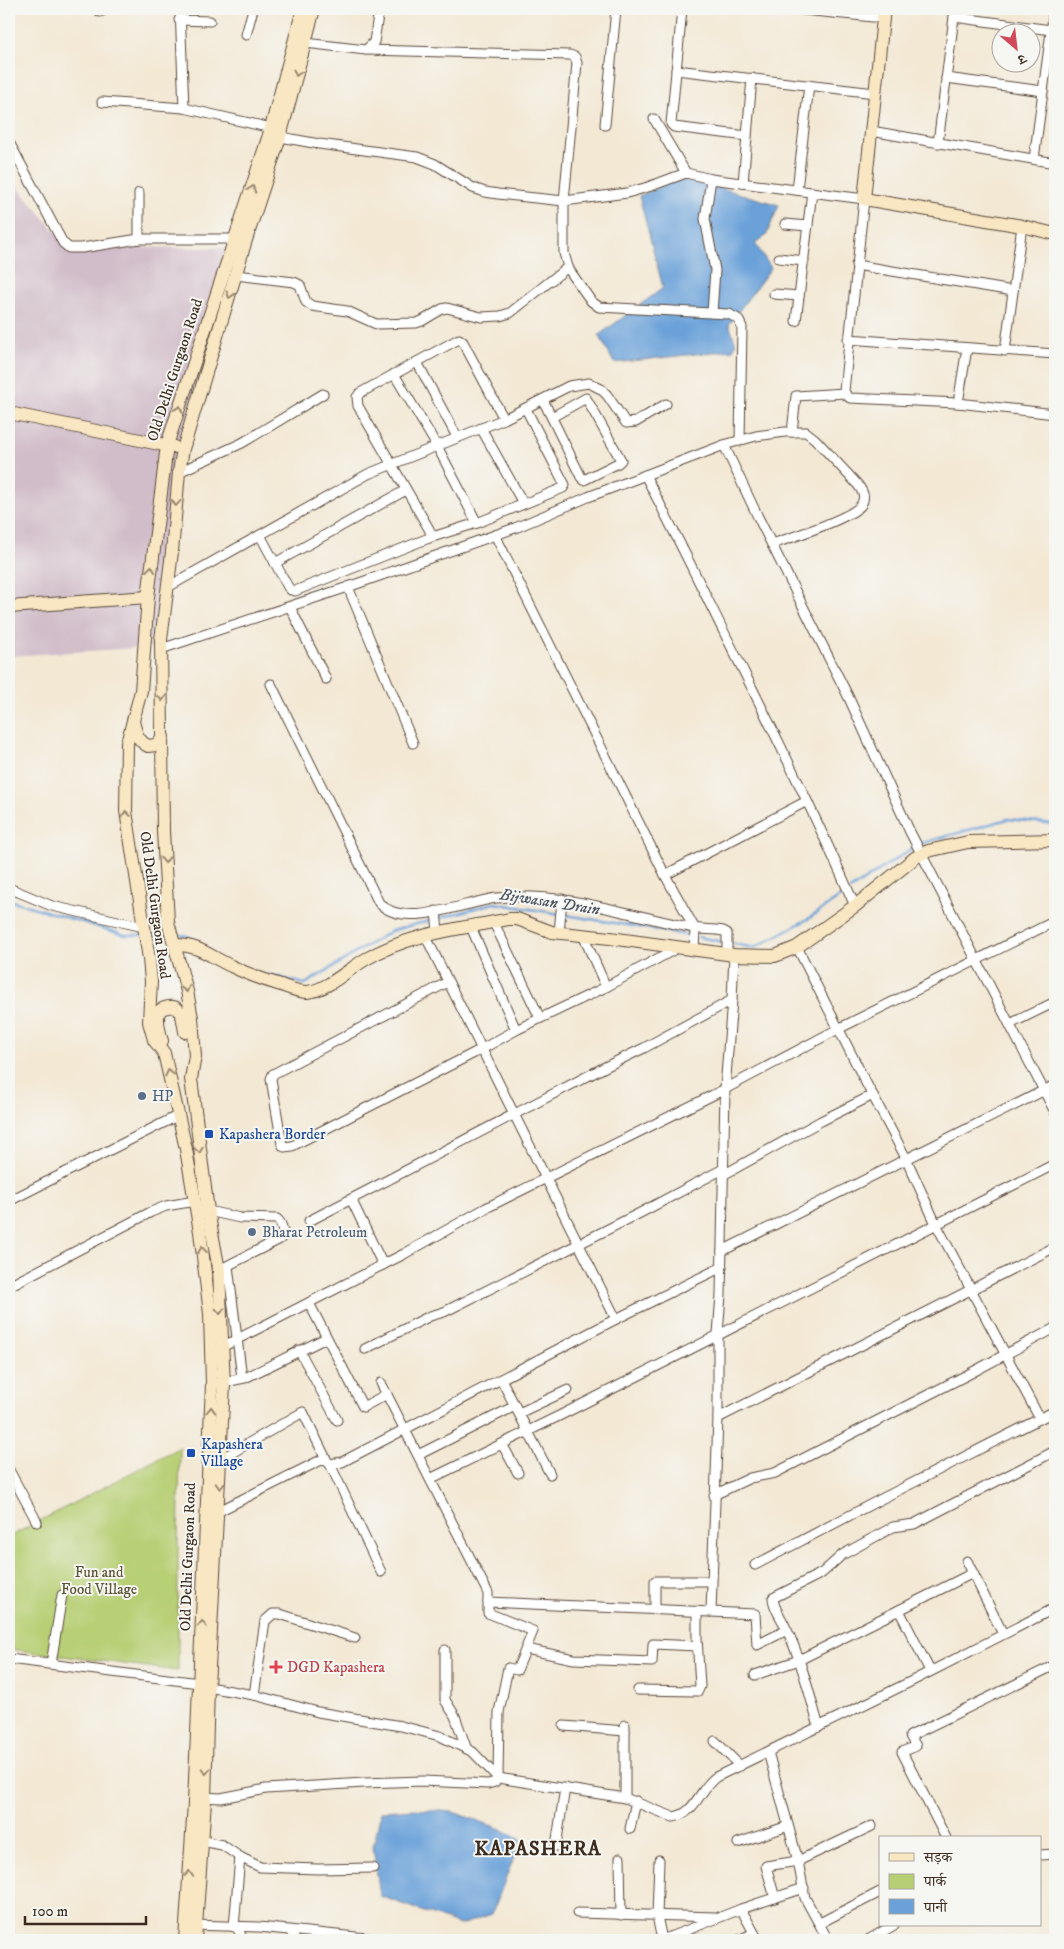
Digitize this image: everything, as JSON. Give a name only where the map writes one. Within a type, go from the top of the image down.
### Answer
[{"type":"main road","name":"Old Delhi Gurgaon Road","points":[[273,133],[303,9]]},
{"type":"main road","name":"Old Delhi Gurgaon Road","points":[[204,1685],[219,1511],[221,1459],[218,1383],[195,1201],[179,1115],[164,1053],[154,1040],[149,1022],[151,981],[126,811],[127,743],[141,691],[147,601],[166,445],[241,240],[273,133],[305,43],[314,9]]},
{"type":"main road","points":[[884,14],[864,200],[1022,226],[1055,234]]},
{"type":"main road","name":"Old Delhi Gurgaon Road","points":[[195,1940],[191,1925],[200,1797],[218,1383],[222,1347],[223,1268],[208,1211],[191,1079],[196,1056],[192,1018],[187,991],[168,922],[164,831],[161,649],[179,472],[184,449],[236,275],[241,240]]},
{"type":"main road","points":[[9,413],[184,449]]},
{"type":"main road","points":[[9,607],[147,601]]},
{"type":"main road","points":[[9,613],[147,601]]},
{"type":"main road","points":[[133,721],[136,735],[141,742],[148,746],[156,745],[163,737]]},
{"type":"main road","points":[[173,940],[194,946],[230,966],[264,980],[307,992],[323,986],[389,947],[438,929],[471,927],[509,919],[546,930],[559,930],[677,948],[694,947],[730,953],[775,956],[797,947],[855,906],[920,851],[968,842],[1055,840]]},
{"type":"main road","points":[[164,1053],[158,1023],[159,1013],[163,1008],[171,1006],[179,1009],[183,1017],[191,1079]]},
{"type":"main road","name":"Old Delhi Gurgaon Road","points":[[185,1940],[191,1925],[202,1841],[200,1797]]},
{"type":"street","points":[[180,9],[184,108]]},
{"type":"street","points":[[246,34],[253,9]]},
{"type":"street","points":[[366,50],[374,42],[380,9]]},
{"type":"street","points":[[605,125],[616,9]]},
{"type":"street","points":[[672,126],[670,122],[682,9]]},
{"type":"street","points":[[794,9],[884,14]]},
{"type":"street","points":[[1034,159],[1054,9]]},
{"type":"street","points":[[938,142],[955,13],[1051,30]]},
{"type":"street","points":[[179,20],[210,21]]},
{"type":"street","points":[[305,43],[366,50],[570,55],[575,57],[577,63],[564,201],[564,253],[568,267],[588,297],[599,307],[734,315],[742,327],[740,441]]},
{"type":"street","points":[[676,70],[875,93]]},
{"type":"street","points":[[743,183],[752,78]]},
{"type":"street","points":[[946,78],[1043,91]]},
{"type":"street","points":[[797,190],[809,85]]},
{"type":"street","points":[[102,102],[184,108],[319,144],[417,157],[435,164],[473,188],[485,192],[564,201],[627,192],[648,187],[686,173],[711,179],[864,200],[848,339],[844,393]]},
{"type":"street","points":[[654,120],[686,173]]},
{"type":"street","points":[[663,135],[672,126]]},
{"type":"street","points":[[672,126],[747,136]]},
{"type":"street","points":[[871,131],[1055,163]]},
{"type":"street","points":[[9,142],[64,243],[69,248],[82,248],[139,239],[241,240]]},
{"type":"street","points":[[711,179],[705,219],[715,270],[712,313]]},
{"type":"street","points":[[796,321],[812,192]]},
{"type":"street","points":[[139,193],[139,239]]},
{"type":"street","points":[[785,224],[808,226]]},
{"type":"street","points":[[1005,350],[1022,226]]},
{"type":"street","points":[[779,258],[804,261]]},
{"type":"street","points":[[856,265],[1014,291]]},
{"type":"street","points":[[236,275],[294,282],[300,285],[306,302],[312,306],[347,311],[372,323],[380,324],[419,322],[442,308],[474,317],[500,316],[519,307],[568,267]]},
{"type":"street","points":[[774,294],[799,296]]},
{"type":"street","points":[[848,339],[1055,354]]},
{"type":"street","points":[[429,538],[431,534],[429,529],[356,402],[357,397],[360,393],[456,340],[461,340],[504,419]]},
{"type":"street","points":[[958,403],[967,348]]},
{"type":"street","points":[[417,362],[457,437]]},
{"type":"street","points":[[394,374],[436,446],[477,523]]},
{"type":"street","points":[[168,587],[368,474],[504,419],[569,386],[589,383],[601,389],[622,419],[631,423],[666,404]]},
{"type":"street","points":[[792,432],[796,396],[844,393],[850,398],[958,403],[1055,414]]},
{"type":"street","points":[[179,472],[242,443],[323,394]]},
{"type":"street","points":[[543,400],[584,480],[621,460],[586,398],[552,417]]},
{"type":"street","points":[[260,535],[288,587],[295,591],[429,538],[477,523],[563,488],[565,485],[526,409]]},
{"type":"street","points":[[482,428],[523,504]]},
{"type":"street","points":[[161,649],[348,587],[494,535],[724,445],[756,436],[806,432],[858,485],[864,496],[861,505],[854,512],[772,544]]},
{"type":"street","points":[[724,445],[848,696],[910,832],[1055,1112]]},
{"type":"street","points":[[645,475],[681,543],[807,801],[855,906]]},
{"type":"street","points":[[275,563],[406,490]]},
{"type":"street","points":[[494,535],[695,931],[694,947]]},
{"type":"street","points":[[348,587],[413,743]]},
{"type":"street","points":[[290,606],[326,679]]},
{"type":"street","points":[[271,684],[379,903],[390,912],[399,914],[437,914],[499,898],[528,897],[610,908],[695,931],[726,932],[730,953],[732,1000],[725,1089],[722,1267],[718,1334],[718,1418],[711,1612]]},
{"type":"street","points":[[665,875],[807,801]]},
{"type":"street","points":[[9,888],[40,902],[145,933]]},
{"type":"street","points":[[559,930],[562,902]]},
{"type":"street","points":[[437,914],[438,929]]},
{"type":"street","points":[[222,1347],[383,1265],[486,1208],[1055,921]]},
{"type":"street","points":[[494,922],[540,1018]]},
{"type":"street","points":[[471,927],[516,1030]]},
{"type":"street","points":[[425,935],[616,1319]]},
{"type":"street","points":[[583,935],[606,987]]},
{"type":"street","points":[[797,947],[906,1158],[936,1224],[1040,1419]]},
{"type":"street","points":[[448,982],[273,1074],[271,1079],[284,1147],[292,1146],[516,1030],[606,987],[677,948]]},
{"type":"street","points":[[309,1221],[732,1000]]},
{"type":"street","points":[[1010,1024],[1055,1002]]},
{"type":"street","points":[[722,1250],[1055,1085]]},
{"type":"street","points":[[365,1349],[723,1172],[821,1120],[873,1095]]},
{"type":"street","points":[[9,1201],[179,1115]]},
{"type":"street","points":[[430,1479],[528,1432],[1055,1164]]},
{"type":"street","points":[[351,1199],[383,1265]]},
{"type":"street","points":[[9,1286],[151,1212],[166,1206],[195,1201]]},
{"type":"street","points":[[208,1211],[240,1218],[277,1218],[281,1222],[282,1234],[280,1239],[223,1268],[238,1339],[242,1378]]},
{"type":"street","points":[[718,1418],[1055,1247]]},
{"type":"street","points":[[219,1511],[319,1461],[338,1464],[616,1319],[722,1267]]},
{"type":"street","points":[[308,1303],[363,1407],[386,1394]]},
{"type":"street","points":[[714,1495],[750,1478],[775,1473],[1055,1328]]},
{"type":"street","points":[[218,1383],[242,1378],[326,1338]]},
{"type":"street","points":[[298,1350],[337,1420]]},
{"type":"street","points":[[501,1379],[550,1474]]},
{"type":"street","points":[[381,1383],[488,1593],[487,1611],[489,1615],[533,1631],[517,1670],[508,1668],[499,1712],[498,1778]]},
{"type":"street","points":[[418,1455],[517,1409],[568,1390]]},
{"type":"street","points":[[755,1565],[1055,1410]]},
{"type":"street","points":[[221,1459],[303,1412],[381,1572]]},
{"type":"street","points":[[502,1444],[518,1473]]},
{"type":"street","points":[[819,1727],[799,1660],[772,1599],[822,1573],[842,1555],[893,1526],[914,1524],[1055,1452]]},
{"type":"street","points":[[9,1470],[37,1522]]},
{"type":"street","points":[[967,1561],[1003,1634]]},
{"type":"street","points":[[755,1675],[799,1660],[973,1573]]},
{"type":"street","points":[[655,1609],[655,1581],[711,1581]]},
{"type":"street","points":[[51,1664],[62,1596]]},
{"type":"street","points":[[488,1602],[755,1614],[757,1645],[787,1630]]},
{"type":"street","points":[[200,1797],[230,1798],[266,1789],[396,1781],[488,1784],[498,1778],[625,1798],[636,1801],[667,1816],[680,1816],[690,1810],[711,1781],[1055,1608]]},
{"type":"street","points":[[899,1610],[930,1671]]},
{"type":"street","points":[[638,1690],[698,1691],[700,1686],[697,1611]]},
{"type":"street","points":[[254,1695],[264,1621],[268,1616],[280,1614],[356,1638]]},
{"type":"street","points":[[526,1649],[574,1659],[652,1662],[653,1644],[697,1646]]},
{"type":"street","points":[[445,1650],[445,1700],[455,1716],[466,1747]]},
{"type":"street","points":[[9,1659],[204,1685],[254,1695],[318,1712],[401,1726],[447,1738],[466,1747],[481,1759],[498,1778]]},
{"type":"street","points":[[945,1836],[902,1752],[916,1746],[910,1736],[1055,1665]]},
{"type":"street","points":[[564,1726],[625,1728],[625,1798]]},
{"type":"street","points":[[715,1741],[740,1766]]},
{"type":"street","points":[[768,1752],[808,1905],[828,1940]]},
{"type":"street","points":[[556,1846],[565,1788]]},
{"type":"street","points":[[630,1829],[636,1801]]},
{"type":"street","points":[[738,1843],[788,1826]]},
{"type":"street","points":[[775,1898],[766,1866],[798,1861],[872,1826]]},
{"type":"street","points":[[202,1841],[222,1844],[240,1857],[260,1867],[373,1868]]},
{"type":"street","points":[[1042,1855],[1055,1854]]},
{"type":"street","points":[[240,1857],[236,1927],[243,1940]]},
{"type":"street","points":[[620,1858],[621,1915]]},
{"type":"street","points":[[659,1860],[656,1916],[662,1940],[741,1909],[804,1888]]},
{"type":"street","points":[[820,1923],[879,1893]]},
{"type":"street","points":[[739,1940],[756,1936],[741,1909]]},
{"type":"street","points":[[577,1913],[721,1918]]},
{"type":"street","points":[[191,1925],[259,1926],[385,1940]]},
{"type":"street","points":[[868,1940],[892,1926]]},
{"type":"street","points":[[290,1930],[295,1940]]},
{"type":"shaded area","points":[[9,177],[69,247],[243,248],[175,472],[153,647],[9,656]]},
{"type":"green space","name":"Fun and Food Village","points":[[180,1447],[178,1671],[9,1649],[9,1537]]},
{"type":"water","points":[[683,177],[779,205],[766,236],[755,243],[771,268],[729,324],[736,344],[733,350],[614,363],[599,335],[663,288],[639,196]]},
{"type":"water","points":[[414,1809],[453,1812],[501,1829],[521,1839],[492,1914],[460,1925],[380,1896],[373,1847],[381,1811]]},
{"type":"waterway","name":"Bijwasan Drain","points":[[919,844],[1008,819],[1055,824]]},
{"type":"waterway","name":"Bijwasan Drain","points":[[850,890],[914,847]]},
{"type":"waterway","name":"Bijwasan Drain","points":[[730,943],[754,948],[808,919],[846,893]]},
{"type":"waterway","name":"Bijwasan Drain","points":[[9,900],[125,935],[142,935]]},
{"type":"waterway","name":"Bijwasan Drain","points":[[440,918],[494,903],[692,936]]},
{"type":"waterway","name":"Bijwasan Drain","points":[[270,975],[305,984],[391,931],[435,919]]},
{"type":"waterway","name":"Bijwasan Drain","points":[[150,935],[167,935]]},
{"type":"waterway","name":"Bijwasan Drain","points":[[175,935],[186,935],[200,943]]},
{"type":"waterway","name":"Bijwasan Drain","points":[[698,937],[724,942]]},
{"type":"place","name":"HP","points":[[142,1096]]},
{"type":"place","name":"Kapashera Border","points":[[209,1134]]},
{"type":"place","name":"Bharat Petroleum","points":[[252,1232]]},
{"type":"place","name":"Kapashera Village","points":[[191,1453]]},
{"type":"place","name":"DGD Kapashera","points":[[276,1667]]},
{"type":"district","name":"KAPASHERA","points":[[538,1849]]}]
